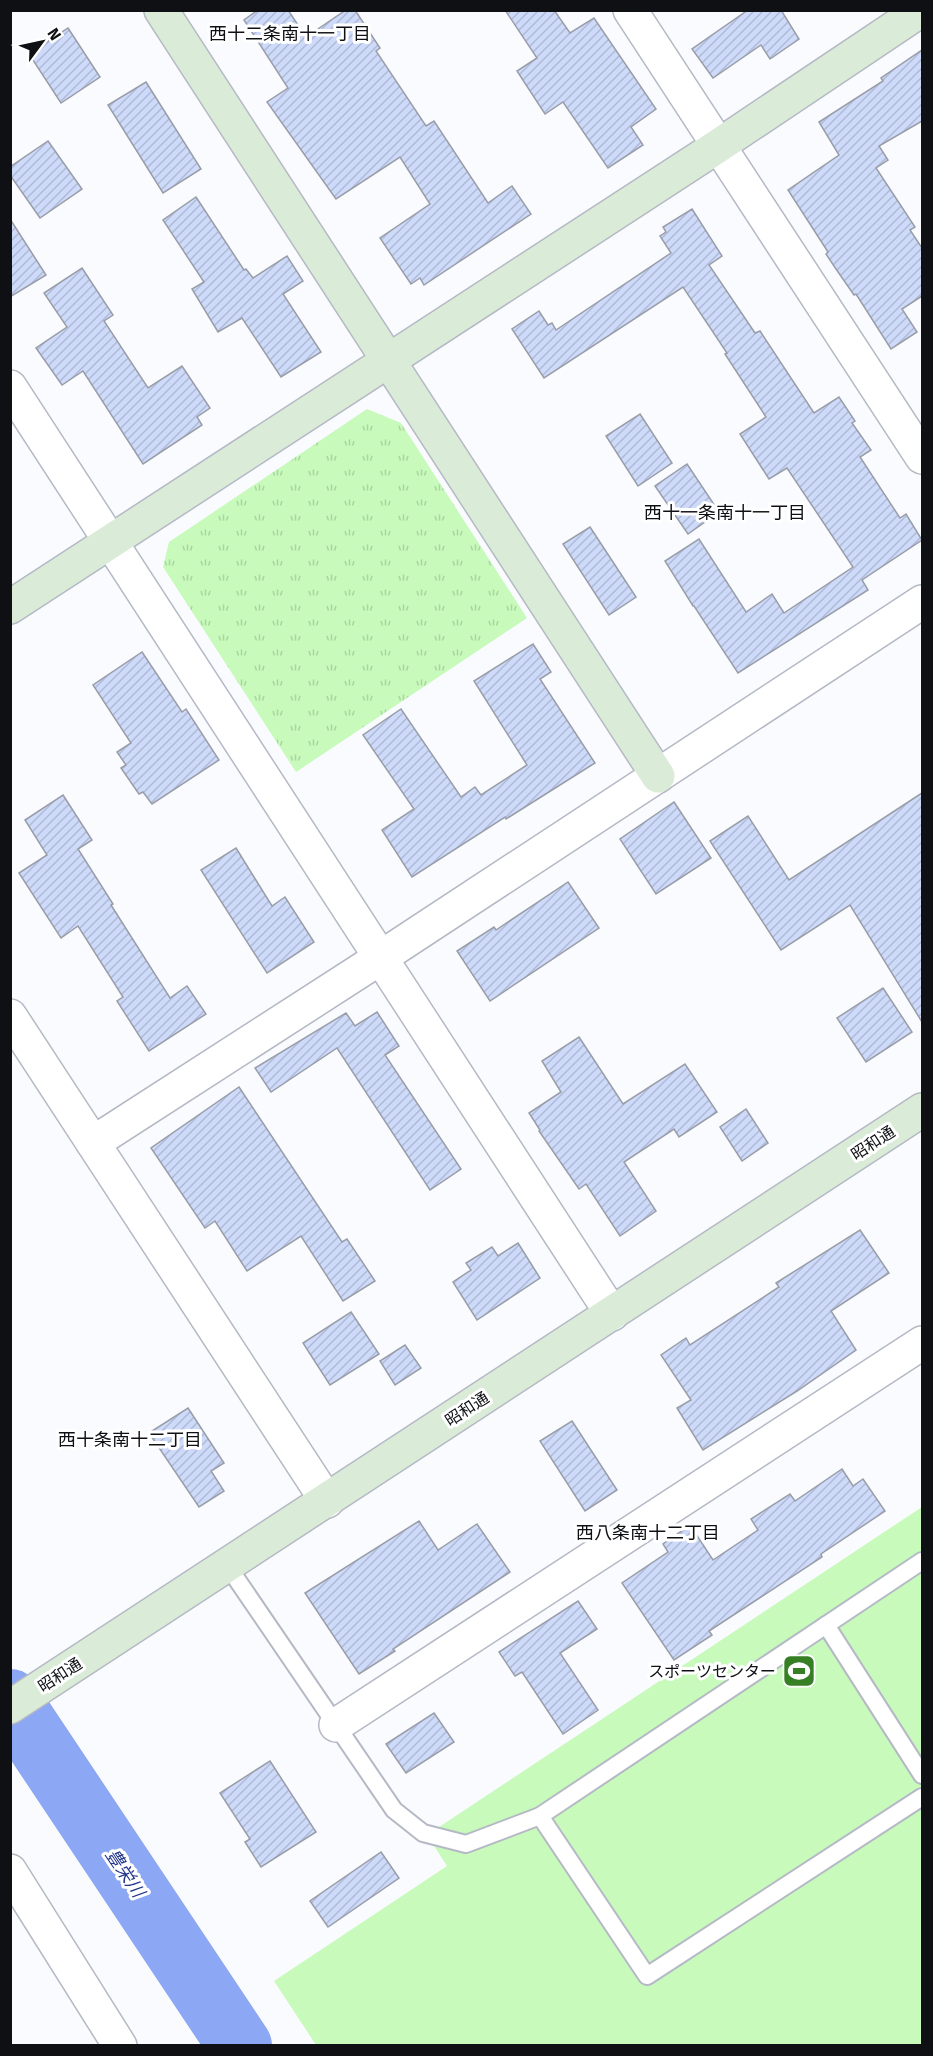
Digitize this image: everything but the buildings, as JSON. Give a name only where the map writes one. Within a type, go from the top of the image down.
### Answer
[{"type":"street","points":[[161,10],[658,776]]},
{"type":"street","points":[[630,10],[922,457]]},
{"type":"street","points":[[10,607],[718,146],[921,10]]},
{"type":"street","points":[[10,387],[612,1314]]},
{"type":"street","points":[[93,1143],[922,603]]},
{"type":"street","points":[[10,1016],[327,1502]]},
{"type":"street","name":"昭和通","points":[[10,1707],[327,1502],[922,1110]]},
{"type":"street","points":[[336,1725],[922,1344]]},
{"type":"street","points":[[10,1871],[120,2046]]},
{"type":"lane","points":[[227,1565],[394,1810],[423,1833],[466,1844],[540,1816],[922,1561]]},
{"type":"lane","points":[[826,1625],[922,1775]]},
{"type":"lane","points":[[540,1816],[647,1976],[922,1797]]},
{"type":"green space","points":[[367,409],[401,423],[527,618],[296,772],[163,567],[169,542]]},
{"type":"green space","name":"スポーツセンター","points":[[922,1507],[922,2045],[316,2045],[274,1981],[447,1866],[427,1835]]},
{"type":"waterway","name":"豊栄川","points":[[10,1701],[240,2046]]},
{"type":"place","name":"スポーツセンター","points":[[799,1671]]},
{"type":"district","name":"西十二条南十一丁目","points":[[290,34]]},
{"type":"district","name":"西十一条南十一丁目","points":[[725,513]]},
{"type":"district","name":"西十条南十二丁目","points":[[130,1440]]},
{"type":"district","name":"西八条南十二丁目","points":[[648,1533]]}]
